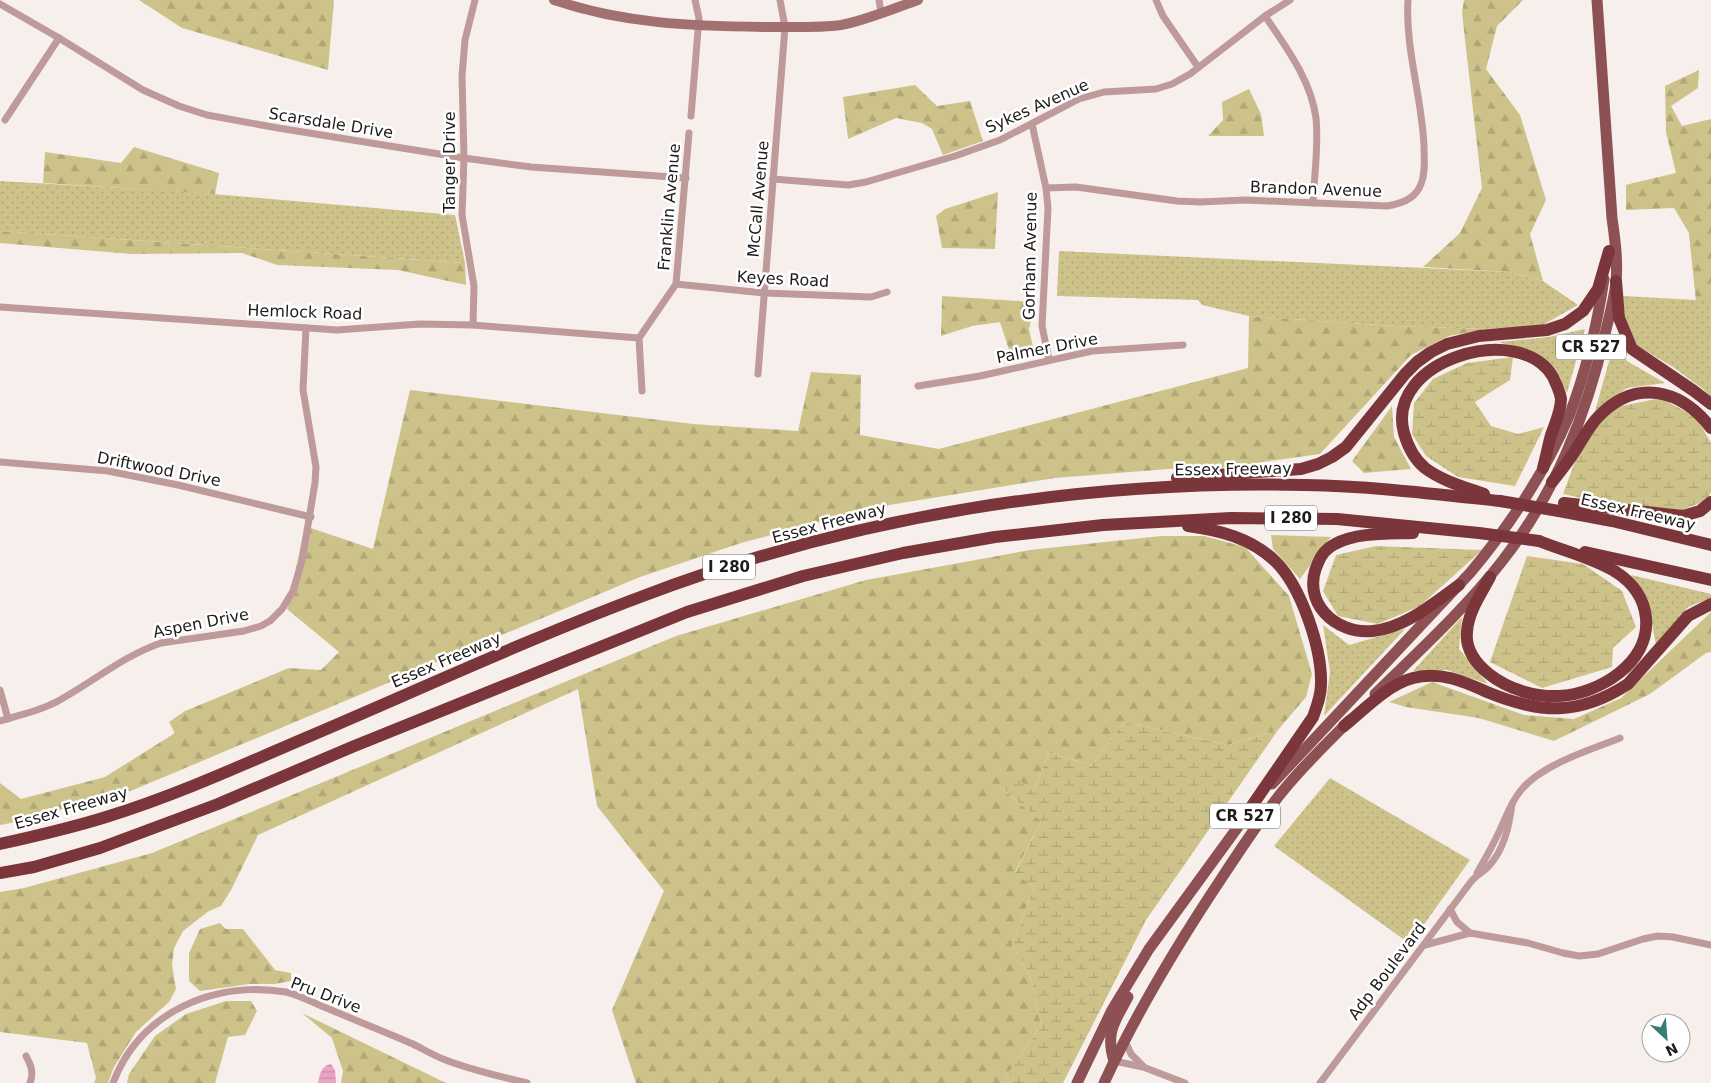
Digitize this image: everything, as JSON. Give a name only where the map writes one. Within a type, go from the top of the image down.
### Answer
[{"type":"highway","points":[[1072,494],[1150,481],[1301,468],[1318,464],[1346,447],[1404,374],[1431,352],[1447,344],[1479,336],[1547,330],[1566,324],[1583,311],[1598,289],[1609,251]]},
{"type":"highway","points":[[1616,281],[1619,318],[1632,349],[1711,404]]},
{"type":"highway","points":[[1500,501],[1436,475],[1419,463],[1412,454],[1402,427],[1406,396],[1412,387],[1432,369],[1456,357],[1486,350],[1502,351],[1530,357],[1546,367],[1558,386],[1560,398],[1543,468]]},
{"type":"highway","points":[[1552,482],[1598,417],[1615,403],[1633,394],[1641,392],[1663,393],[1678,399],[1692,408],[1711,428]]},
{"type":"highway","name":"Essex Freeway","points":[[0,844],[50,833],[110,816],[194,786],[545,636],[644,596],[730,566],[825,539],[898,522],[986,506],[1072,494],[1165,487],[1243,484],[1309,485],[1394,490],[1531,506],[1561,507],[1711,545]]},
{"type":"highway","points":[[1561,507],[1683,516],[1700,511],[1711,502]]},
{"type":"highway","name":"I 280","points":[[0,873],[34,867],[100,848],[218,804],[362,743],[686,612],[803,576],[903,553],[995,537],[1103,525],[1231,518],[1337,519],[1457,530],[1539,541],[1711,580]]},
{"type":"highway","points":[[1103,525],[1178,525],[1224,532],[1244,540],[1276,562],[1296,591],[1316,644],[1321,684],[1319,699],[1313,717],[1245,816]]},
{"type":"highway","points":[[1457,530],[1371,535],[1335,543],[1324,552],[1319,560],[1314,574],[1313,587],[1316,600],[1330,619],[1341,626],[1363,631],[1382,630],[1410,618],[1459,585]]},
{"type":"highway","points":[[1490,576],[1475,604],[1466,634],[1469,648],[1475,661],[1484,670],[1497,680],[1510,686],[1526,692],[1543,695],[1560,696],[1575,694],[1608,681],[1632,661],[1640,649],[1646,626],[1645,612],[1641,600],[1632,586],[1616,572],[1593,561],[1539,541]]},
{"type":"highway","points":[[1344,726],[1396,685],[1412,678],[1428,675],[1444,676],[1465,682],[1503,698],[1540,708],[1570,707],[1590,702],[1616,692],[1628,684],[1688,616],[1711,604]]},
{"type":"main road","name":"CR 527","points":[[1104,1083],[1114,1060],[1163,971],[1204,904],[1248,838],[1282,792],[1344,726],[1480,589],[1505,558],[1533,516],[1552,482],[1581,414],[1596,371],[1616,281],[1616,252],[1612,218],[1598,0]]},
{"type":"main road","name":"CR 527","points":[[1077,1083],[1112,1010],[1149,948],[1245,816],[1280,775],[1490,550],[1543,468],[1569,416],[1596,327],[1609,251],[1612,218]]},
{"type":"main road","points":[[1114,1060],[1110,1046],[1111,1034],[1117,1018],[1174,915]]},
{"type":"street","name":"Tanger Drive","points":[[473,324],[474,286],[462,216],[464,158],[462,76],[465,40],[474,0]]},
{"type":"street","points":[[691,116],[699,18],[695,0]]},
{"type":"street","name":"McCall Avenue","points":[[758,374],[786,27],[780,0]]},
{"type":"street","points":[[879,0],[881,12]]},
{"type":"street","points":[[558,1],[610,16],[697,26],[786,27],[840,25],[918,0]]},
{"type":"street","points":[[1156,0],[1177,39],[1198,67]]},
{"type":"street","name":"Sykes Avenue","points":[[773,179],[848,184],[866,182],[956,156],[1000,140],[1079,99],[1104,92],[1156,90],[1172,84],[1198,67],[1265,16],[1290,0]]},
{"type":"street","name":"Brandon Avenue","points":[[1046,188],[1076,187],[1184,201],[1245,200],[1381,206],[1396,204],[1412,197],[1421,184],[1424,173],[1424,137],[1410,34],[1408,0]]},
{"type":"street","name":"Scarsdale Drive","points":[[0,4],[143,90],[179,106],[207,115],[464,158],[531,167],[686,178]]},
{"type":"street","points":[[1265,16],[1302,74],[1313,104],[1316,120],[1316,142],[1312,203]]},
{"type":"street","points":[[5,120],[59,38]]},
{"type":"street","name":"Gorham Avenue","points":[[1032,124],[1046,188],[1048,208],[1042,326],[1049,360]]},
{"type":"street","name":"Franklin Avenue","points":[[639,338],[676,284],[689,132]]},
{"type":"street","name":"Keyes Road","points":[[676,284],[764,292],[871,297],[887,292]]},
{"type":"street","name":"Hemlock Road","points":[[0,307],[337,330],[420,324],[473,324],[639,338]]},
{"type":"street","name":"Aspen Drive","points":[[0,721],[57,702],[127,658],[161,642],[244,631],[270,621],[282,609],[293,591],[302,561],[311,517],[316,467],[303,390],[306,328]]},
{"type":"street","points":[[639,338],[642,391]]},
{"type":"street","name":"Palmer Drive","points":[[918,386],[980,376],[1092,351],[1183,346]]},
{"type":"street","name":"Driftwood Drive","points":[[0,462],[108,471],[178,485],[311,517]]},
{"type":"street","points":[[0,690],[8,719]]},
{"type":"street","name":"Adp Boulevard","points":[[1476,876],[1476,867],[1505,812],[1522,788],[1535,776],[1569,759],[1620,738]]},
{"type":"street","name":"Adp Boulevard","points":[[1320,1083],[1450,909],[1476,876],[1488,867],[1500,850],[1510,820],[1512,804]]},
{"type":"street","points":[[1450,909],[1457,922],[1470,933]]},
{"type":"street","points":[[1424,946],[1470,933],[1528,942],[1563,953],[1580,956],[1598,954],[1634,941],[1658,936],[1673,937],[1711,945]]},
{"type":"street","name":"Pru Drive","points":[[113,1083],[137,1043],[160,1019],[174,1009],[206,997],[224,993],[265,991],[288,993],[415,1045],[443,1059],[527,1083]]},
{"type":"street","points":[[1125,1041],[1131,1054],[1144,1067]]},
{"type":"street","points":[[26,1056],[31,1064],[33,1076],[30,1083]]},
{"type":"street","points":[[1114,1060],[1144,1067],[1185,1083]]},
{"type":"green space","points":[[139,0],[334,0],[328,70],[182,28]]},
{"type":"green space","points":[[1464,0],[1523,0],[1497,26],[1486,69],[1520,115],[1546,200],[1530,234],[1543,281],[1509,272],[1423,267],[1460,233],[1482,188],[1462,13]]},
{"type":"green space","points":[[1699,70],[1698,88],[1671,106],[1682,126],[1711,119],[1711,302],[1696,300],[1689,233],[1674,208],[1626,210],[1626,185],[1676,173],[1666,132],[1665,86]]},
{"type":"green space","points":[[915,85],[937,106],[970,101],[983,141],[943,155],[932,129],[922,123],[896,118],[848,139],[843,97]]},
{"type":"green space","points":[[1249,89],[1261,114],[1264,136],[1208,136],[1223,120],[1222,102]]},
{"type":"green space","points":[[134,147],[219,173],[215,194],[43,183],[45,152],[121,163]]},
{"type":"green space","points":[[1711,165],[1711,397],[1673,367],[1634,344],[1626,328],[1623,296],[1696,300],[1689,233],[1675,207],[1626,185]]},
{"type":"green space","points":[[0,181],[190,192],[455,215],[465,263],[0,231]]},
{"type":"green space","points":[[998,192],[995,249],[942,248],[936,216],[945,209]]},
{"type":"green space","points":[[0,231],[465,263],[466,285],[398,270],[277,265],[242,253],[131,254],[0,243]]},
{"type":"green space","points":[[1059,251],[1509,272],[1543,281],[1578,305],[1541,326],[1486,329],[1394,326],[1249,316],[1202,305],[1198,300],[1057,296]]},
{"type":"green space","points":[[942,296],[1035,302],[1029,329],[1035,356],[1013,362],[1000,322],[972,326],[941,336]]},
{"type":"green space","points":[[1249,316],[1394,326],[1486,329],[1449,336],[1411,355],[1320,454],[1220,468],[1193,467],[1055,478],[877,507],[741,543],[640,577],[133,790],[0,825],[0,783],[21,799],[105,777],[175,733],[169,722],[185,711],[289,668],[321,670],[339,652],[287,609],[305,526],[373,549],[410,390],[693,424],[798,431],[811,372],[861,375],[860,435],[939,449],[1248,368]]},
{"type":"green space","points":[[1585,329],[1567,393],[1557,371],[1540,355],[1499,342],[1549,337]]},
{"type":"green space","points":[[1615,340],[1627,361],[1665,383],[1627,388],[1595,411]]},
{"type":"green space","points":[[1513,357],[1510,380],[1475,402],[1491,426],[1518,434],[1544,427],[1515,486],[1458,477],[1426,456],[1412,434],[1414,403],[1433,379],[1467,363]]},
{"type":"green space","points":[[1661,398],[1697,418],[1711,443],[1711,492],[1707,500],[1682,510],[1608,504],[1563,494],[1577,456],[1603,419],[1616,407]]},
{"type":"green space","points":[[1392,406],[1394,437],[1411,469],[1364,473],[1352,461]]},
{"type":"green space","points":[[1271,535],[1331,537],[1300,579],[1273,549]]},
{"type":"green space","points":[[1161,536],[1204,536],[1245,547],[1289,596],[1312,674],[1306,697],[1278,730],[1228,745],[1124,722],[1092,765],[1049,753],[1033,791],[1000,787],[1041,821],[1015,872],[1034,888],[1012,944],[1031,979],[1041,1025],[1010,1071],[1005,1083],[636,1083],[612,1010],[664,891],[597,806],[578,689],[258,835],[221,906],[209,911],[183,931],[174,948],[172,965],[176,989],[169,1002],[136,1032],[114,1067],[108,1083],[94,1083],[96,1078],[87,1043],[0,1032],[0,892],[24,888],[152,853],[676,636],[866,580],[1030,550]]},
{"type":"green space","points":[[1376,546],[1482,550],[1420,606],[1378,624],[1338,616],[1323,591],[1336,555]]},
{"type":"green space","points":[[1527,556],[1583,564],[1622,591],[1636,627],[1613,648],[1612,667],[1542,688],[1490,662]]},
{"type":"green space","points":[[1631,575],[1711,594],[1711,598],[1688,607],[1656,645],[1647,597]]},
{"type":"green space","points":[[1711,612],[1711,652],[1706,653],[1650,694],[1554,741],[1479,718],[1406,707],[1389,702],[1432,682],[1524,715],[1574,719],[1621,698]]},
{"type":"green space","points":[[1462,617],[1459,649],[1488,684],[1447,670],[1413,671]]},
{"type":"green space","points":[[1323,625],[1349,645],[1405,629],[1324,716],[1330,672]]},
{"type":"green space","points":[[1124,722],[1228,745],[1278,730],[1146,920],[1063,1083],[1005,1083],[1010,1071],[1041,1025],[1031,979],[1012,944],[1034,888],[1015,873],[1041,821],[999,786],[1018,779],[1033,791],[1049,753],[1092,765]]},
{"type":"green space","points":[[1330,778],[1470,860],[1410,944],[1274,846]]},
{"type":"green space","points":[[220,923],[226,929],[243,929],[275,970],[291,973],[291,981],[274,984],[249,984],[200,991],[189,981],[189,953],[200,929]]},
{"type":"green space","points":[[226,1001],[251,1001],[257,1011],[245,1035],[228,1037],[215,1083],[127,1083],[129,1074],[155,1036],[186,1014]]},
{"type":"green space","points":[[302,1013],[446,1083],[341,1083],[343,1071],[332,1038]]},
{"type":"shaded area","points":[[331,1064],[335,1070],[336,1083],[318,1083],[323,1069]]}]
